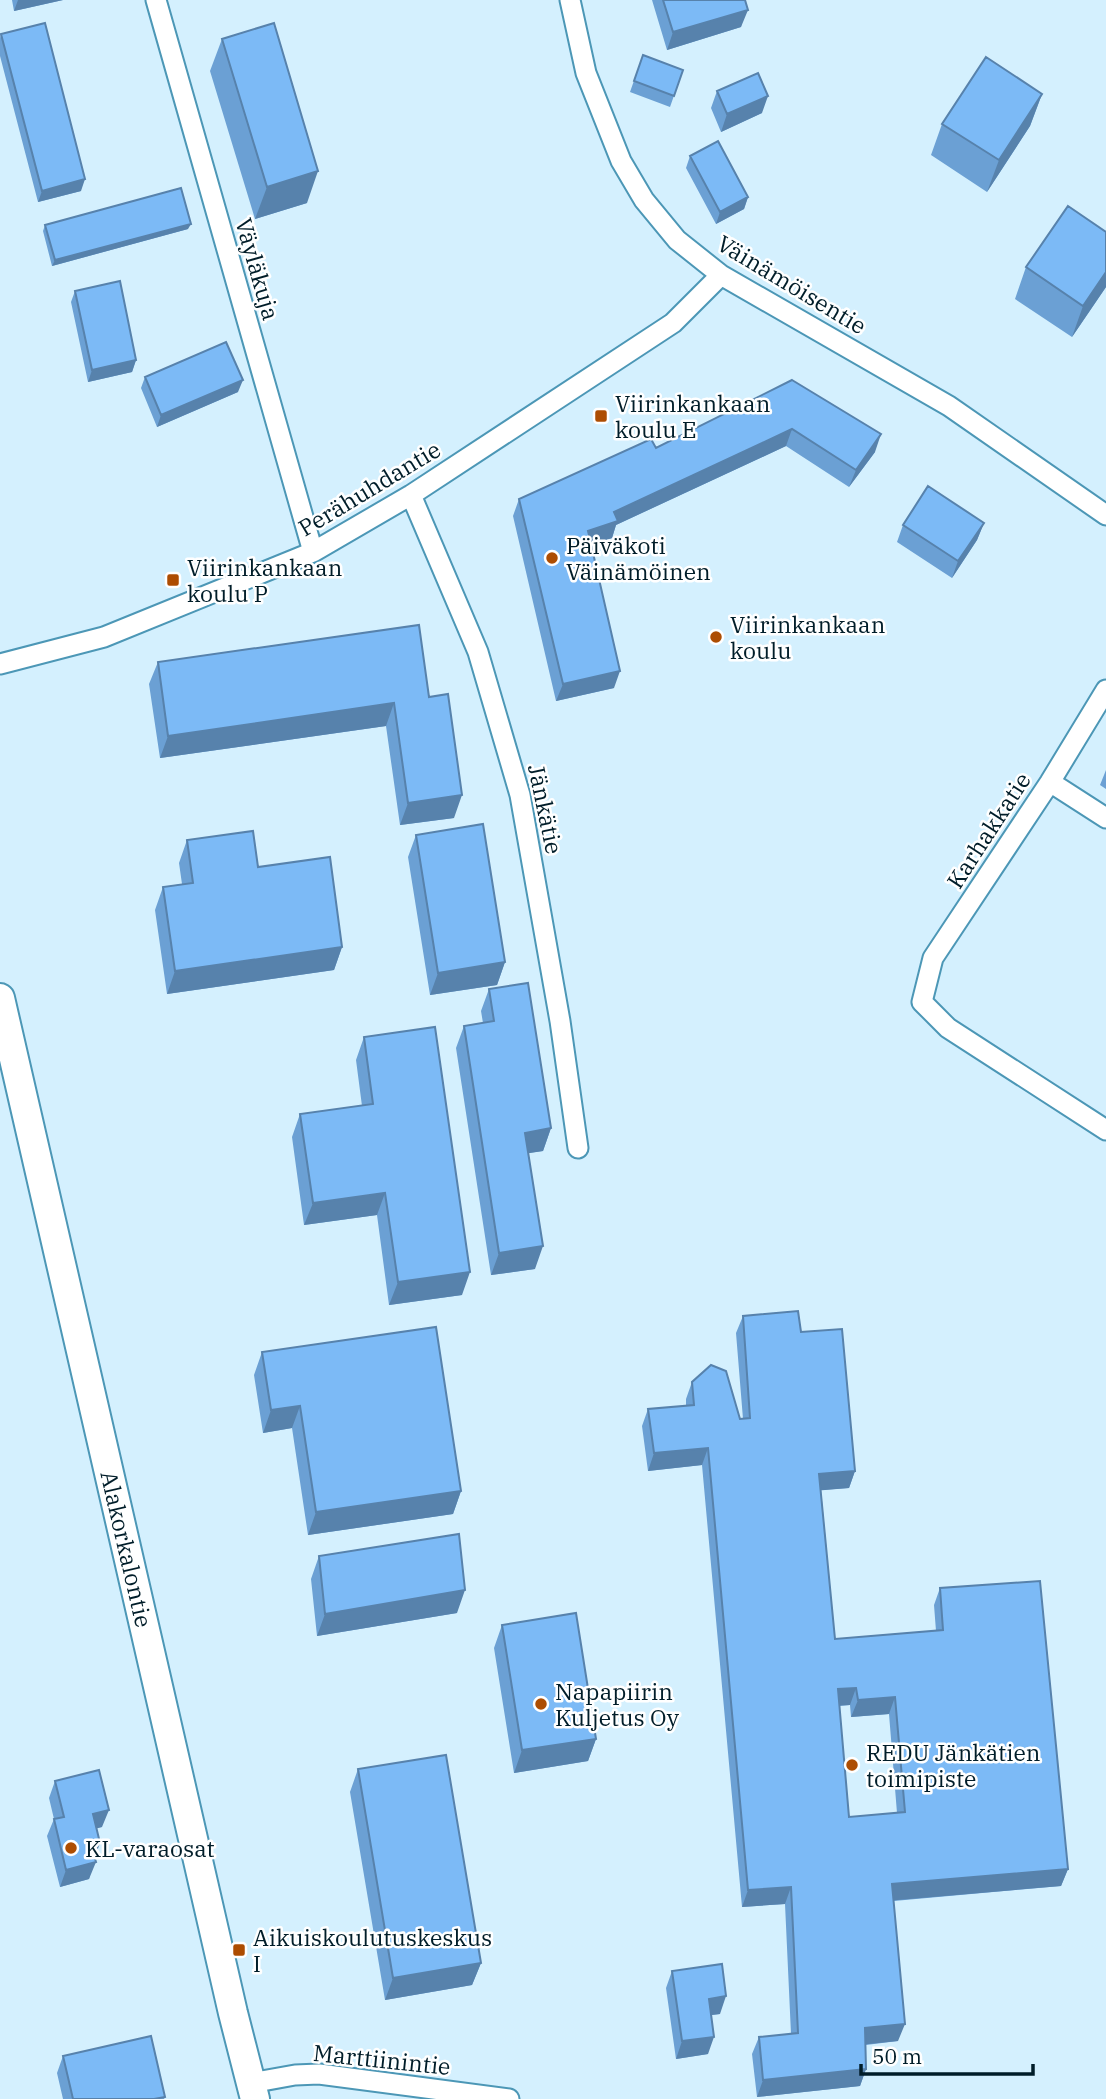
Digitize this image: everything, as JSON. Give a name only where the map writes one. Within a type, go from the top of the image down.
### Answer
[{"type":"street","name":"Väyläkuja","points":[[156,0],[313,552]]},
{"type":"street","name":"Väinämöisentie","points":[[569,0],[586,73],[621,161],[644,200],[677,240],[721,275],[949,406],[1106,514]]},
{"type":"street","name":"Perähuhdantie","points":[[0,664],[104,637],[313,552],[411,495],[673,323],[721,275]]},
{"type":"street","name":"Jänkätie","points":[[411,495],[478,652],[520,795],[560,1021],[578,1148]]},
{"type":"street","name":"Karhakkatie","points":[[1106,690],[1050,782],[933,957],[922,1002],[948,1028],[1106,1130]]},
{"type":"street","points":[[1050,782],[1106,818]]},
{"type":"street","name":"Alakorkalontie","points":[[0,998],[253,2091]]},
{"type":"street","name":"Marttiinintie","points":[[253,2091],[319,2074],[509,2099]]},
{"type":"building","points":[[663,0],[745,0],[748,10],[673,32]]},
{"type":"building","points":[[45,23],[85,179],[42,191],[1,34]]},
{"type":"building","points":[[274,23],[318,171],[267,187],[222,39]]},
{"type":"building","points":[[643,55],[683,70],[674,96],[634,81]]},
{"type":"building","points":[[986,57],[1042,94],[999,160],[942,124]]},
{"type":"building","points":[[758,73],[768,96],[727,114],[717,91]]},
{"type":"building","points":[[718,141],[748,197],[720,212],[690,156]]},
{"type":"building","points":[[181,188],[191,224],[55,260],[45,225]]},
{"type":"building","points":[[1068,206],[1106,232],[1106,272],[1083,306],[1026,267]]},
{"type":"building","points":[[120,281],[136,360],[92,370],[75,291]]},
{"type":"building","points":[[226,342],[243,380],[161,415],[145,377]]},
{"type":"building","points":[[792,380],[881,434],[856,470],[792,429],[614,512],[618,521],[588,531],[620,671],[563,684],[519,499],[651,439],[656,448]]},
{"type":"building","points":[[928,486],[984,523],[958,561],[903,525]]},
{"type":"building","points":[[419,625],[429,697],[448,694],[462,795],[408,803],[394,703],[168,736],[158,662]]},
{"type":"building","points":[[483,824],[505,962],[438,973],[416,835]]},
{"type":"building","points":[[253,831],[258,867],[330,857],[342,947],[175,971],[163,887],[193,883],[187,840]]},
{"type":"building","points":[[528,983],[551,1128],[525,1133],[543,1246],[499,1253],[464,1026],[494,1021],[489,989]]},
{"type":"building","points":[[435,1027],[470,1272],[398,1282],[385,1193],[313,1203],[300,1114],[373,1104],[364,1037]]},
{"type":"building","points":[[798,1311],[801,1332],[842,1329],[855,1471],[819,1474],[835,1639],[943,1630],[940,1588],[1040,1581],[1068,1869],[892,1884],[905,2024],[865,2028],[866,2069],[763,2080],[759,2037],[798,2033],[791,1887],[748,1890],[708,1448],[654,1453],[648,1409],[694,1405],[692,1382],[711,1365],[726,1371],[740,1419],[750,1418],[743,1316]],"holes":[[[856,1688],[858,1700],[895,1697],[905,1812],[849,1817],[838,1689]]]},
{"type":"building","points":[[436,1327],[461,1491],[316,1512],[300,1406],[271,1410],[262,1352]]},
{"type":"building","points":[[459,1534],[465,1590],[325,1614],[319,1556]]},
{"type":"building","name":"Napapiirin Kuljetus Oy","points":[[576,1613],[596,1739],[522,1750],[502,1625]]},
{"type":"building","points":[[446,1755],[481,1963],[393,1978],[358,1769]]},
{"type":"building","name":"KL-varaosat","points":[[99,1770],[109,1810],[93,1814],[100,1843],[91,1845],[96,1862],[66,1870],[54,1819],[64,1817],[55,1781]]},
{"type":"building","points":[[722,1964],[726,1996],[709,1999],[714,2037],[682,2041],[672,1971]]},
{"type":"building","points":[[151,2036],[165,2097],[73,2099],[63,2056]]},
{"type":"place","name":"Viirinkankaan koulu E","points":[[601,416]]},
{"type":"place","name":"Päiväkoti Väinämöinen","points":[[552,558]]},
{"type":"place","name":"Viirinkankaan koulu P","points":[[173,580]]},
{"type":"place","name":"Viirinkankaan koulu","points":[[716,637]]},
{"type":"place","name":"Napapiirin Kuljetus Oy","points":[[541,1704]]},
{"type":"place","name":"REDU Jänkätien toimipiste","points":[[852,1765]]},
{"type":"place","name":"KL-varaosat","points":[[71,1848]]},
{"type":"place","name":"Aikuiskoulutuskeskus I","points":[[239,1950]]}]
